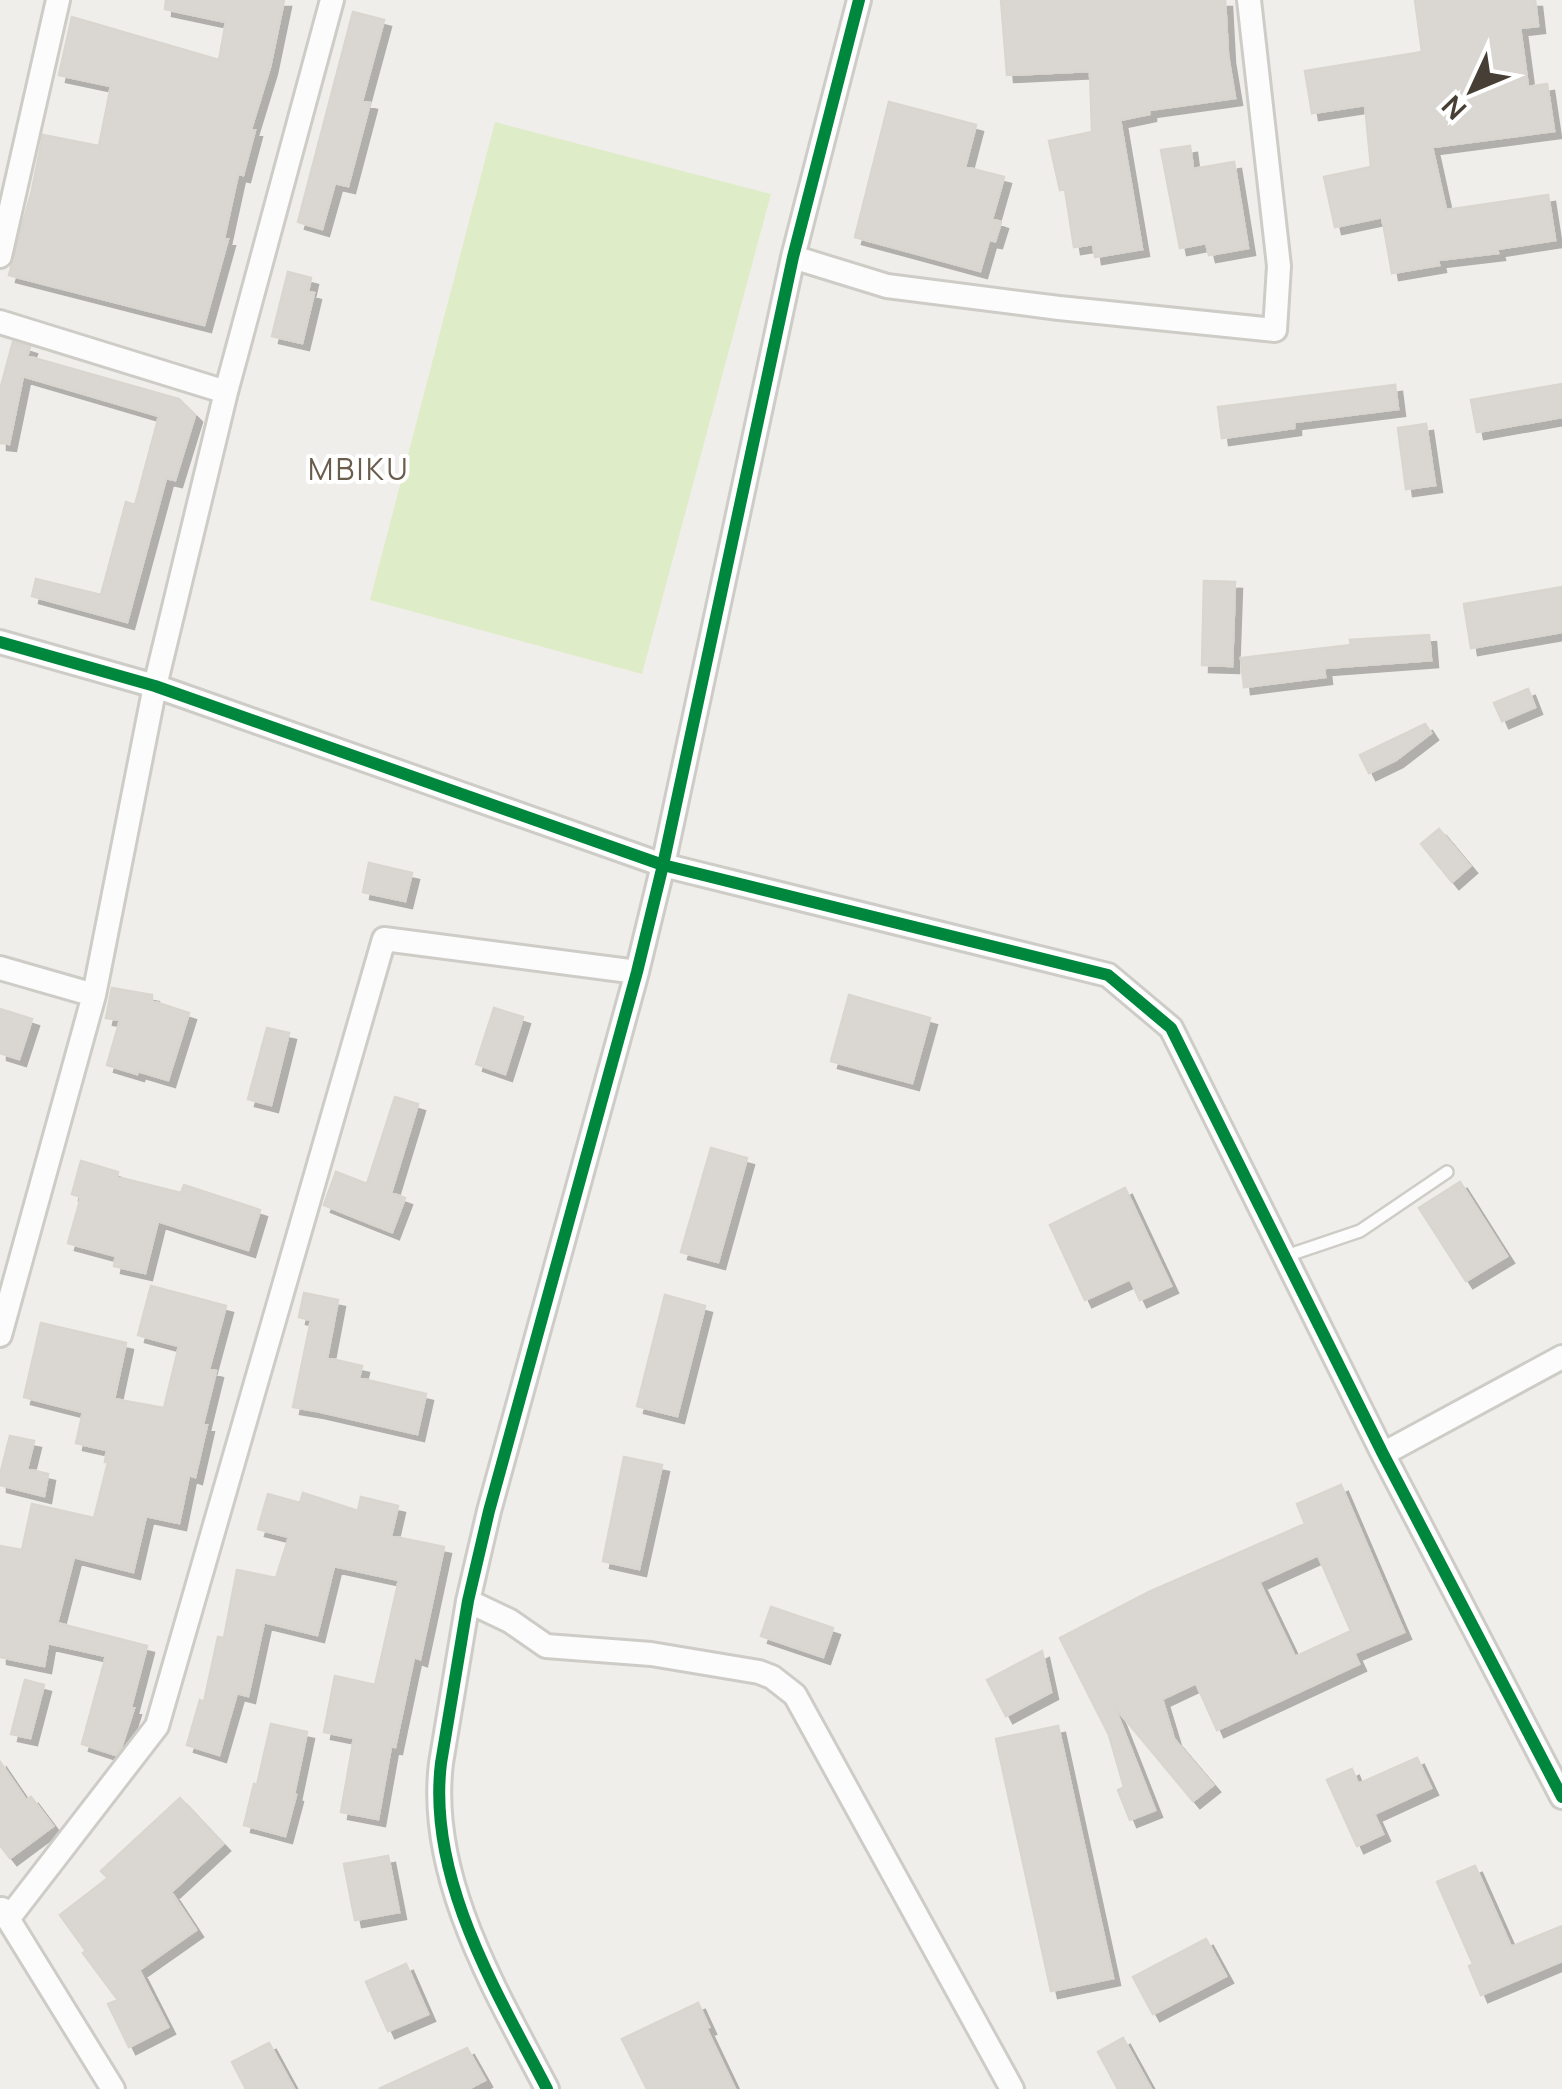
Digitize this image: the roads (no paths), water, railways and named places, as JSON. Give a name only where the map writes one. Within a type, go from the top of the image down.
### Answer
[{"type":"street","points":[[0,256],[58,0]]},
{"type":"street","points":[[0,1335],[94,995],[154,686],[226,392],[332,0]]},
{"type":"street","points":[[547,2089],[481,1960],[462,1912],[444,1846],[438,1785],[468,1601],[489,1511],[637,972],[793,258],[860,0]]},
{"type":"street","points":[[793,258],[887,286],[1275,330],[1278,266],[1249,0]]},
{"type":"street","points":[[0,322],[226,392]]},
{"type":"street","points":[[0,642],[154,686],[663,865],[1108,975],[1171,1028],[1383,1454],[1562,1797]]},
{"type":"street","points":[[113,2089],[4,1913],[157,1726],[384,939],[637,972]]},
{"type":"street","points":[[0,968],[94,995]]},
{"type":"street","points":[[1383,1454],[1562,1357]]},
{"type":"street","points":[[468,1601],[510,1621],[546,1646],[651,1654],[760,1672],[786,1686],[1012,2089]]},
{"type":"lane","points":[[1286,1256],[1360,1232],[1448,1172]]},
{"type":"district","name":"MBIKU","points":[[359,468]]}]
